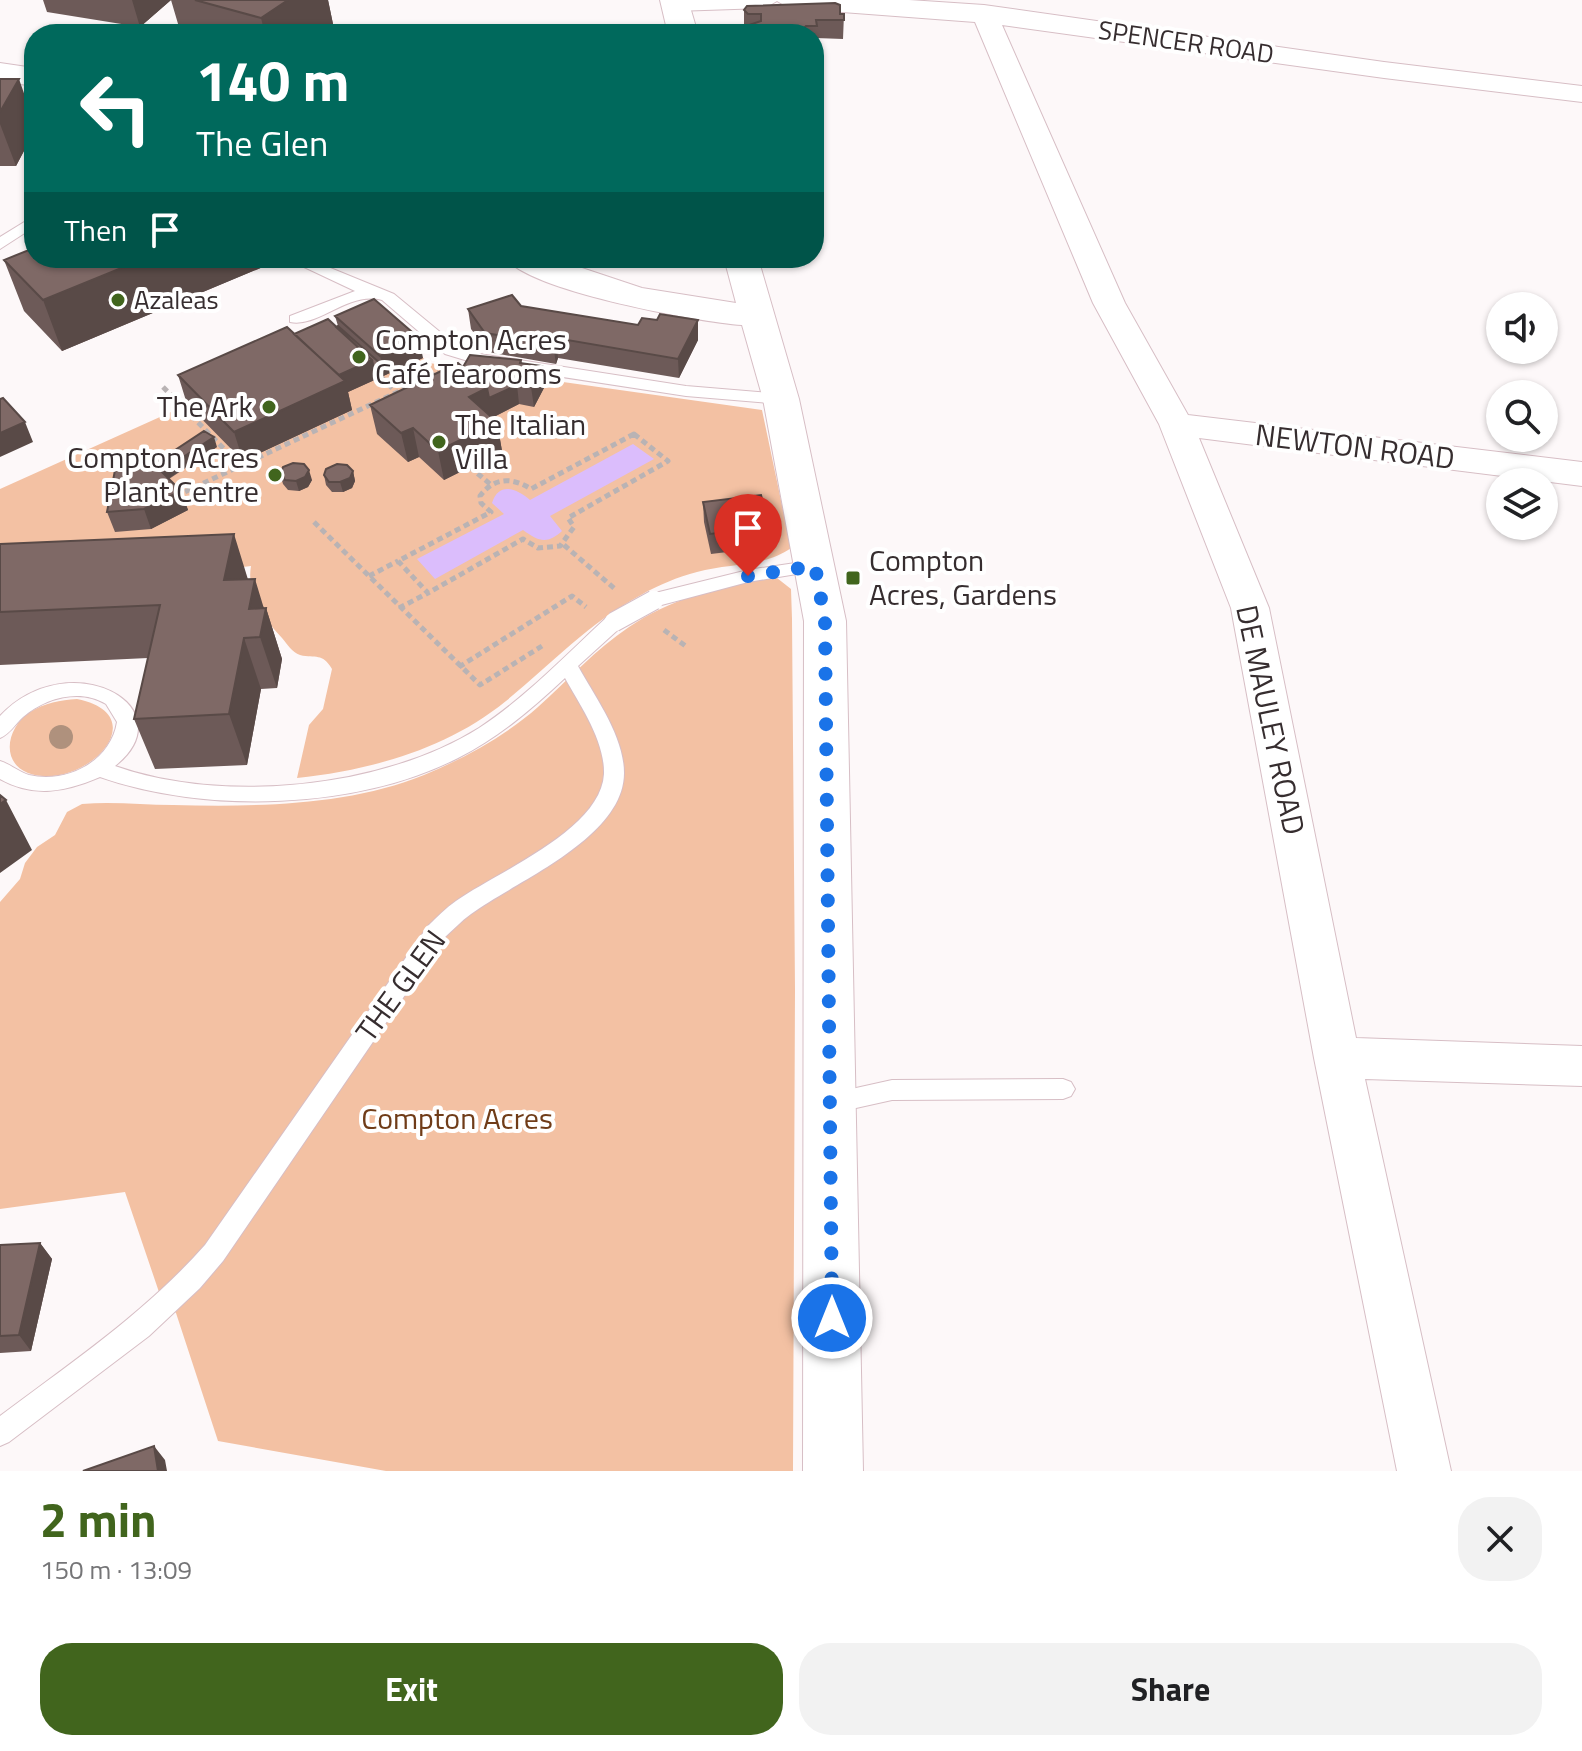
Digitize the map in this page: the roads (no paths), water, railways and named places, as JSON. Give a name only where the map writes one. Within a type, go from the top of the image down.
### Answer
[{"type":"street","points":[[680,24],[674,2],[765,0]]},
{"type":"street","name":"SPENCER ROAD","points":[[789,0],[892,4],[984,13],[1471,83],[1582,94]]},
{"type":"street","name":"DE MAULEY ROAD","points":[[984,13],[1109,303],[1176,424],[1250,608],[1337,1058],[1424,1471]]},
{"type":"street","points":[[0,72],[24,76]]},
{"type":"street","points":[[550,268],[601,287],[716,313],[756,315]]},
{"type":"street","points":[[744,268],[781,399],[825,621],[833,1471]]},
{"type":"street","name":"NEWTON ROAD","points":[[1176,424],[1582,474]]},
{"type":"street","points":[[1337,1058],[1582,1066]]},
{"type":"lane","points":[[0,244],[24,227]]},
{"type":"lane","points":[[316,268],[388,297],[451,350],[478,359],[714,395],[781,399]]},
{"type":"lane","points":[[296,319],[348,297],[373,293]]},
{"type":"lane","points":[[99,769],[124,781],[166,791],[266,794],[360,783],[410,770],[484,735],[614,622],[654,600],[748,576],[815,566]]},
{"type":"lane","name":"THE GLEN","points":[[0,1433],[187,1287],[223,1241],[436,932],[463,908],[540,860],[586,826],[607,799],[614,781],[610,757],[594,713],[567,664]]},
{"type":"lane","points":[[0,730],[21,708],[39,697],[80,689],[114,700],[123,711],[127,725],[124,740],[114,755],[99,769],[77,780],[54,786],[31,786],[12,780],[0,769]]},
{"type":"lane","points":[[829,1104],[892,1090],[1063,1089]]},
{"type":"place","name":"Azaleas","points":[[118,300]]},
{"type":"place","name":"Compton Acres Café Tearooms","points":[[359,357]]},
{"type":"place","name":"The Ark","points":[[269,407]]},
{"type":"place","name":"The Italian Villa","points":[[439,442]]},
{"type":"place","name":"Compton Acres Plant Centre","points":[[275,475]]},
{"type":"place","name":"Compton Acres, Gardens","points":[[853,578]]},
{"type":"park label","name":"Compton Acres","points":[[457,1119]]}]
